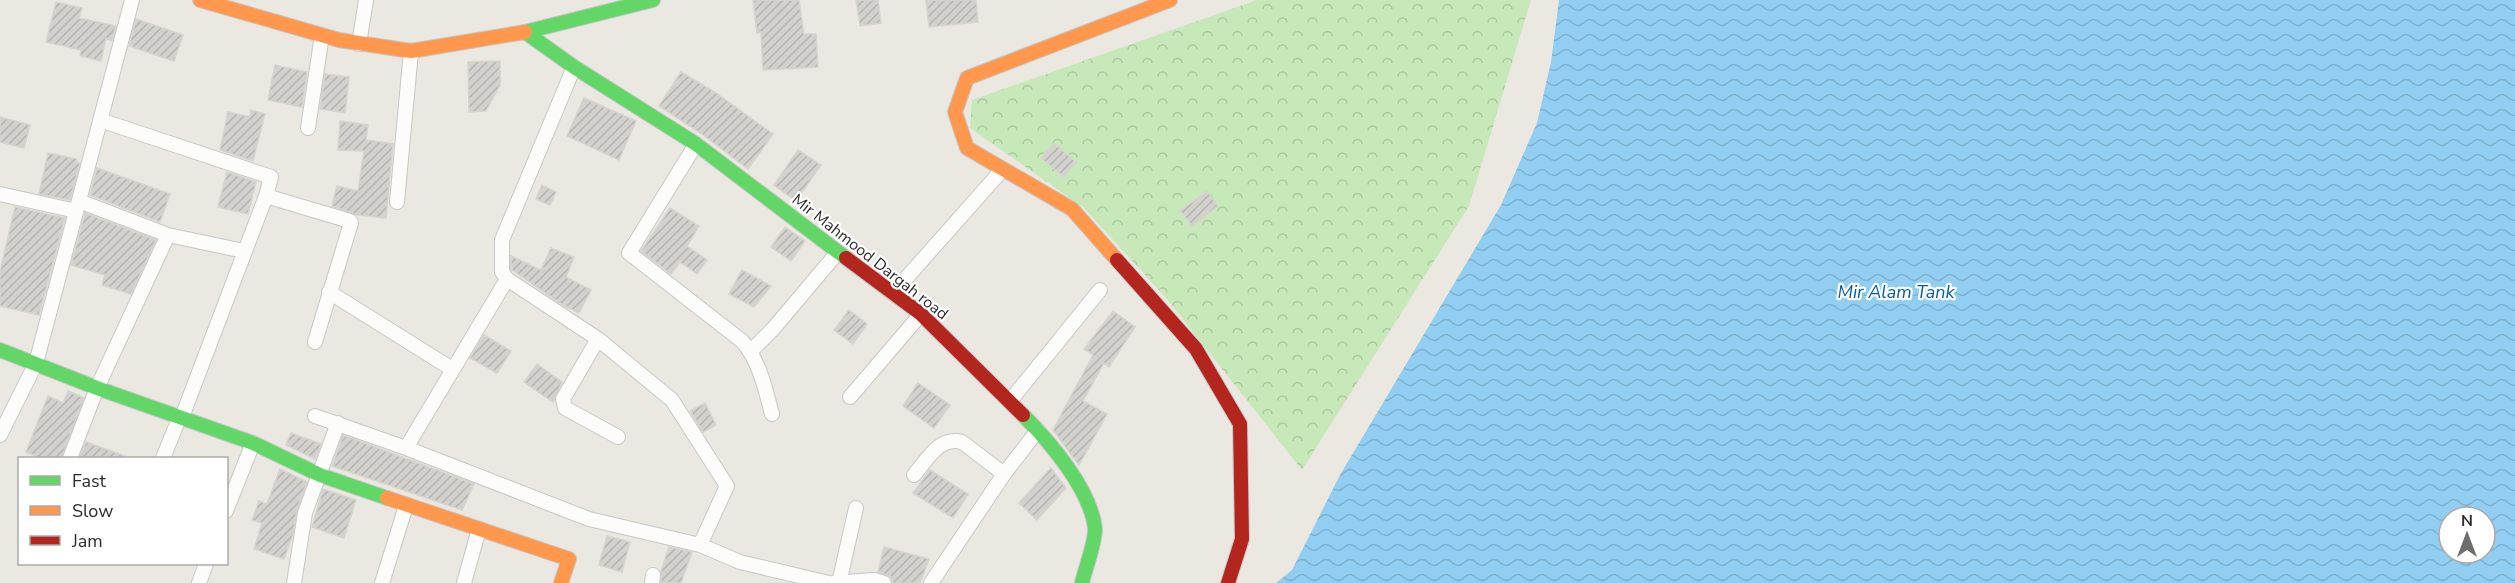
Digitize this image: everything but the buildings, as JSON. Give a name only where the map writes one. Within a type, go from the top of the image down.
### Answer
[{"type":"street","points":[[0,435],[36,363],[132,0]]},
{"type":"street","points":[[200,0],[359,44],[411,51],[525,32],[608,6],[653,0]]},
{"type":"street","points":[[359,44],[366,0]]},
{"type":"street","points":[[1170,0],[967,78],[955,112],[967,148],[1072,209],[1196,349],[1240,424],[1242,539],[1228,583]]},
{"type":"street","name":"Mir Mahmood Dargah road","points":[[525,32],[574,67],[696,144],[921,314],[1010,401],[1038,430],[1084,492],[1095,530],[1082,583]]},
{"type":"street","points":[[308,128],[322,35]]},
{"type":"street","points":[[397,202],[411,51]]},
{"type":"street","points":[[574,67],[502,240],[502,272],[507,279],[598,339],[672,400],[727,486],[700,545]]},
{"type":"street","points":[[100,120],[269,175],[271,179],[164,457]]},
{"type":"street","points":[[696,144],[629,254],[751,351],[760,369],[772,414]]},
{"type":"street","points":[[893,293],[1003,169]]},
{"type":"street","points":[[0,194],[78,206],[168,235],[244,251]]},
{"type":"street","points":[[266,196],[350,220],[351,226],[315,342]]},
{"type":"street","points":[[71,457],[97,388],[168,235]]},
{"type":"street","points":[[751,351],[773,329],[838,252]]},
{"type":"street","points":[[406,448],[507,279]]},
{"type":"street","points":[[1010,401],[1100,290]]},
{"type":"street","points":[[329,292],[452,369]]},
{"type":"street","points":[[850,397],[921,314]]},
{"type":"street","points":[[598,339],[563,399],[566,408],[618,436]]},
{"type":"street","points":[[0,350],[97,388],[253,442],[320,475],[406,506],[570,559],[561,583]]},
{"type":"street","points":[[315,416],[406,448],[589,519],[700,545],[740,562],[829,583],[874,580],[884,583]]},
{"type":"street","points":[[294,583],[305,513],[338,423]]},
{"type":"street","points":[[931,583],[1004,474],[1038,430]]},
{"type":"street","points":[[914,476],[937,448],[945,442],[954,440],[962,442],[1004,474]]},
{"type":"street","points":[[228,505],[253,442]]},
{"type":"street","points":[[382,583],[406,506]]},
{"type":"street","points":[[839,583],[855,508]]},
{"type":"street","points":[[464,583],[479,529]]},
{"type":"street","points":[[199,583],[206,565]]},
{"type":"green space","points":[[1257,0],[1531,0],[1469,206],[1302,470],[1166,298],[1084,208],[970,128],[972,100]]},
{"type":"water","name":"Mir Alam Tank","points":[[1559,0],[2515,0],[2515,583],[1276,583],[1292,570],[1340,475],[1501,205],[1537,123],[1551,62]]},
{"type":"traffic: fast","points":[[525,32],[653,0]]},
{"type":"traffic: fast","points":[[525,32],[574,67],[696,144],[846,258]]},
{"type":"traffic: fast","points":[[0,350],[97,388],[253,443],[320,475],[387,498]]},
{"type":"traffic: fast","points":[[1023,415],[1068,467],[1092,513],[1095,534],[1082,583]]},
{"type":"traffic: slow","points":[[200,0],[339,40],[411,51],[525,32]]},
{"type":"traffic: slow","points":[[1117,260],[1072,209],[967,148],[955,112],[967,78],[1170,0]]},
{"type":"traffic: slow","points":[[387,498],[569,559],[561,583]]},
{"type":"traffic: jam","points":[[846,258],[921,314],[1023,415]]},
{"type":"traffic: jam","points":[[1117,260],[1196,349],[1240,424],[1242,539],[1228,583]]}]
